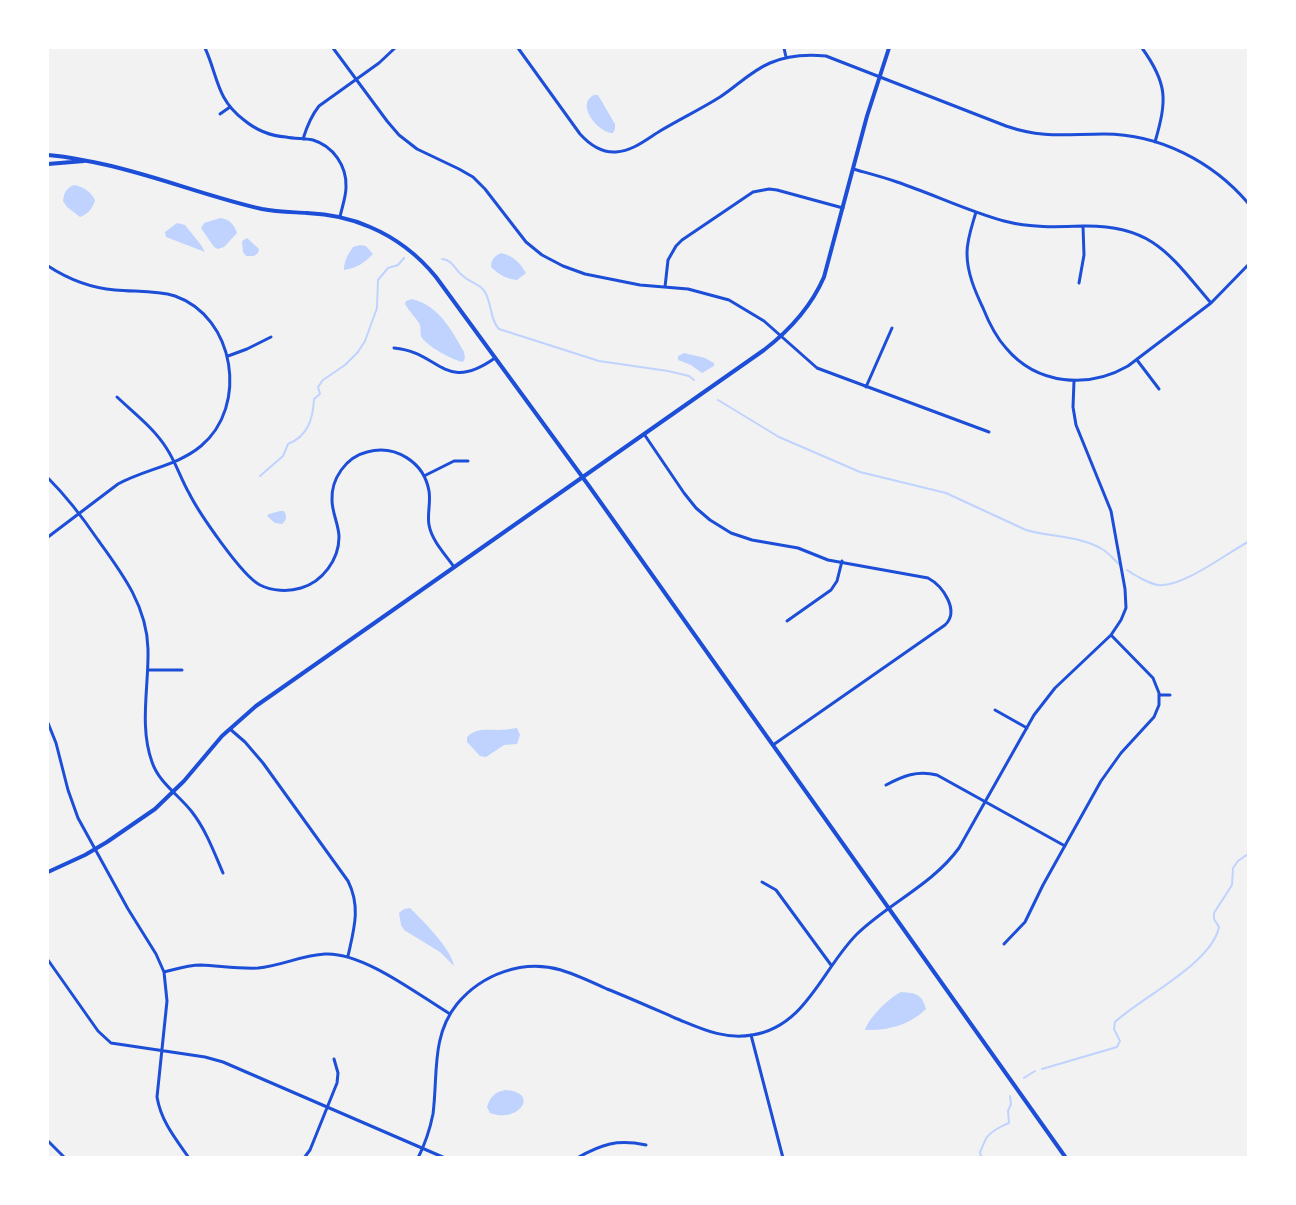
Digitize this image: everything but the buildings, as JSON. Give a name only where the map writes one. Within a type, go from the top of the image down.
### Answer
[{"type":"street","points":[[205,48],[219,89],[230,107],[244,120],[261,130],[279,136],[313,140],[326,146],[337,157],[342,166],[346,186],[340,217]]},
{"type":"street","points":[[333,48],[399,135],[416,148],[472,177],[484,189],[526,242],[536,251],[563,266],[586,274],[640,285],[702,292],[729,300],[752,312],[817,368],[989,432]]},
{"type":"street","points":[[304,139],[307,125],[319,106],[357,80],[395,48]]},
{"type":"street","points":[[518,48],[586,140],[599,149],[615,152],[631,149],[714,101],[753,72],[769,63],[786,57],[806,54],[826,56],[880,75],[1006,126],[1029,133],[1062,136],[1118,135],[1155,142],[1200,161],[1236,190],[1248,203]]},
{"type":"street","points":[[784,48],[786,57]]},
{"type":"street","points":[[48,872],[95,850],[138,822],[173,792],[230,729],[270,695],[764,350],[781,336],[797,320],[817,292],[829,261],[867,116],[890,48]]},
{"type":"street","points":[[1142,48],[1155,67],[1163,90],[1163,114],[1155,142]]},
{"type":"street","points":[[220,114],[230,107]]},
{"type":"street","points":[[48,156],[62,156],[131,170],[261,209],[340,217],[364,224],[381,232],[418,257],[436,277],[582,477],[1066,1158]]},
{"type":"street","points":[[48,164],[86,161]]},
{"type":"street","points":[[853,169],[896,181],[976,212],[1027,226],[1050,228],[1111,226],[1142,236],[1169,255],[1211,303]]},
{"type":"street","points":[[665,287],[668,260],[676,246],[753,192],[769,189],[777,190],[843,208]]},
{"type":"street","points":[[976,212],[968,244],[969,270],[975,292],[994,333],[1010,353],[1032,369],[1048,376],[1074,381],[1108,376],[1137,360],[1211,303],[1248,265]]},
{"type":"street","points":[[1079,283],[1084,255],[1083,226]]},
{"type":"street","points":[[48,266],[68,278],[92,286],[116,290],[159,292],[188,302],[211,322],[219,334],[228,356],[228,398],[222,418],[214,432],[201,446],[174,462],[127,479],[78,512],[48,537]]},
{"type":"street","points":[[866,387],[892,328]]},
{"type":"street","points":[[228,356],[271,337]]},
{"type":"street","points":[[394,348],[413,352],[443,369],[458,372],[481,368],[496,358]]},
{"type":"street","points":[[1137,360],[1159,389]]},
{"type":"street","points":[[418,1158],[423,1148],[432,1116],[438,1044],[450,1014],[470,991],[488,978],[511,970],[537,966],[561,970],[714,1034],[727,1036],[751,1035],[777,1027],[799,1011],[831,964],[857,935],[888,908],[936,874],[950,860],[1034,714],[1055,688],[1111,635],[1124,615],[1126,589],[1110,511],[1076,425],[1073,407],[1074,381]]},
{"type":"street","points":[[117,397],[161,441],[196,505],[241,568],[260,585],[280,590],[294,590],[311,584],[324,574],[337,550],[339,537],[332,493],[337,477],[348,462],[372,450],[389,450],[405,456],[413,462],[424,476],[429,497],[429,526],[438,544],[454,567]]},
{"type":"street","points":[[644,434],[688,498],[704,516],[720,527],[741,537],[798,548],[828,560],[924,577],[932,580],[949,602],[951,617],[945,625],[773,746]]},
{"type":"street","points":[[424,476],[454,461],[468,461]]},
{"type":"street","points":[[48,478],[78,512],[127,581],[139,604],[148,640],[146,728],[147,745],[152,763],[158,775],[191,811],[202,827],[223,873]]},
{"type":"street","points":[[787,621],[830,590],[837,581],[842,561]]},
{"type":"street","points":[[1004,944],[1025,922],[1043,885],[1110,768],[1154,717],[1159,705],[1156,684],[1148,672],[1111,635]]},
{"type":"street","points":[[148,670],[182,670]]},
{"type":"street","points":[[1159,695],[1170,695]]},
{"type":"street","points":[[995,710],[1026,728]]},
{"type":"street","points":[[48,723],[56,743],[75,811],[135,921],[156,954],[164,972],[168,995],[157,1097],[160,1112],[166,1124],[190,1158]]},
{"type":"street","points":[[230,729],[245,742],[263,763],[348,881],[355,900],[356,913],[348,956]]},
{"type":"street","points":[[886,785],[908,774],[929,773],[944,779],[1065,846]]},
{"type":"street","points":[[762,882],[776,890],[831,964]]},
{"type":"street","points":[[164,972],[194,966],[260,968],[312,955],[348,956],[370,965],[450,1014]]},
{"type":"street","points":[[48,960],[104,1038],[118,1045],[223,1062],[446,1158]]},
{"type":"street","points":[[751,1035],[783,1158]]},
{"type":"street","points":[[304,1158],[310,1150],[337,1083],[338,1073],[334,1059]]},
{"type":"street","points":[[48,1141],[65,1158]]},
{"type":"street","points":[[577,1158],[605,1144],[620,1142],[646,1145]]},
{"type":"water","points":[[594,95],[598,95],[615,124],[613,133],[607,132],[595,123],[588,111],[589,99]]},
{"type":"water","points":[[74,185],[86,190],[95,200],[90,210],[80,217],[67,207],[63,201],[66,191]]},
{"type":"water","points":[[220,218],[231,222],[237,233],[224,247],[218,249],[214,247],[201,228],[204,223]]},
{"type":"water","points":[[177,223],[185,225],[205,252],[166,237],[165,232]]},
{"type":"water","points":[[247,238],[259,249],[258,253],[254,256],[246,256],[243,252],[242,241]]},
{"type":"water","points":[[366,246],[373,254],[360,265],[344,270],[351,250],[353,247]]},
{"type":"water","points":[[501,253],[516,260],[526,273],[517,280],[506,278],[497,272],[491,267],[492,260]]},
{"type":"water","points":[[412,299],[430,307],[443,320],[464,352],[465,358],[463,362],[441,353],[422,338],[419,323],[405,304],[406,301]]},
{"type":"water","points":[[684,353],[705,358],[714,363],[714,366],[702,373],[691,365],[678,360],[678,356]]},
{"type":"water","points":[[284,511],[286,516],[282,524],[275,523],[267,516],[269,514]]},
{"type":"water","points":[[517,728],[520,735],[517,744],[504,745],[486,757],[480,756],[467,742],[467,737],[477,731]]},
{"type":"water","points":[[410,908],[442,943],[448,951],[454,966],[440,952],[404,930],[399,913],[404,909]]},
{"type":"water","points":[[901,992],[918,995],[923,1000],[926,1009],[920,1015],[898,1026],[865,1030],[880,1008]]},
{"type":"water","points":[[505,1090],[516,1092],[522,1096],[524,1101],[522,1106],[510,1114],[490,1113],[487,1107],[491,1098],[498,1092]]},
{"type":"waterway","points":[[260,476],[283,456],[288,444],[295,441],[305,432],[311,420],[314,399],[320,394],[318,387],[323,380],[345,365],[358,352],[365,341],[377,308],[378,280],[388,268],[398,265],[404,258]]},
{"type":"waterway","points":[[442,259],[449,261],[460,274],[483,289],[494,321],[499,329],[599,361],[668,371],[689,376],[694,380]]},
{"type":"waterway","points":[[718,400],[779,437],[860,472],[946,493],[1026,530],[1075,539],[1094,545],[1105,551],[1120,565]]},
{"type":"waterway","points":[[1127,570],[1151,583],[1158,585],[1168,584],[1191,576],[1248,542]]},
{"type":"waterway","points":[[1042,1069],[1117,1047],[1120,1041],[1114,1029],[1115,1022],[1190,966],[1204,954],[1214,940],[1219,927],[1214,919],[1214,913],[1232,885],[1233,868],[1238,861],[1248,854]]},
{"type":"waterway","points":[[1024,1078],[1035,1071]]},
{"type":"waterway","points":[[977,1158],[981,1156],[980,1152],[987,1137],[998,1128],[1009,1123],[1010,1096]]}]
